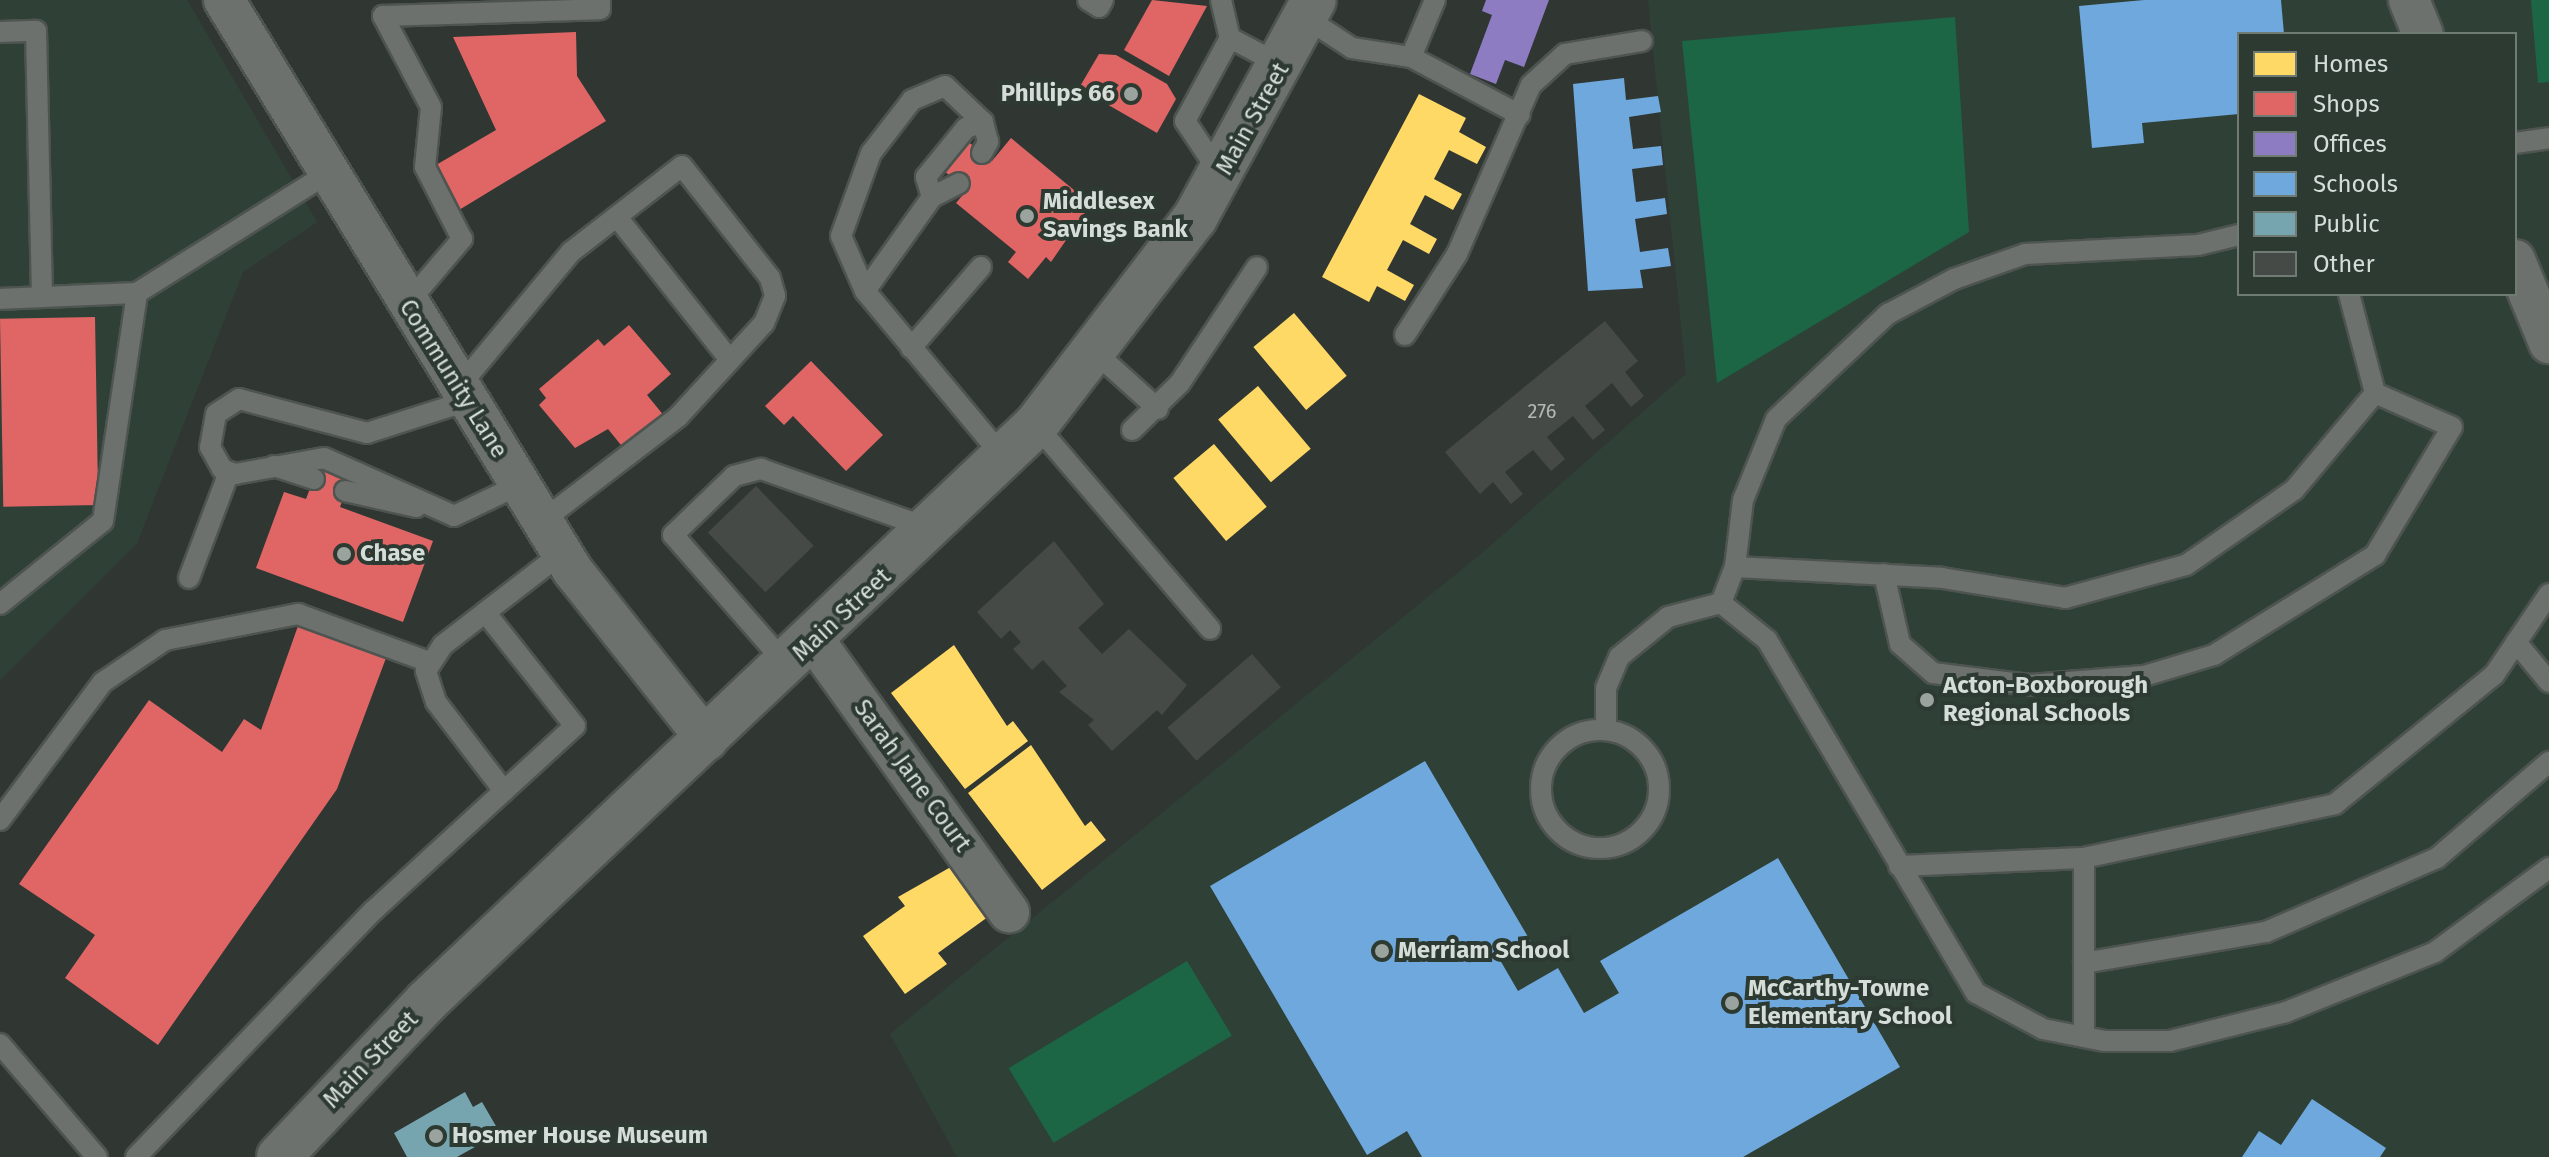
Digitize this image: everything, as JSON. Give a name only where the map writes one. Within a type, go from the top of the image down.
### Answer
[{"type":"main road","name":"Main Street","points":[[279,1157],[426,1002],[933,529],[1036,425],[1097,354],[1221,175],[1283,66],[1310,9]]},
{"type":"street","name":"Community Lane","points":[[224,0],[406,305],[552,537],[707,740]]},
{"type":"street","points":[[2409,0],[2422,32]]},
{"type":"street","points":[[2517,265],[2549,343]]},
{"type":"street","name":"Sarah Jane Court","points":[[801,653],[1009,912]]},
{"type":"lane","points":[[406,305],[462,239],[425,167],[431,107],[383,16],[600,9],[600,0]]},
{"type":"lane","points":[[1088,0],[1099,7],[1103,0]]},
{"type":"lane","points":[[1221,0],[1230,38],[1185,121],[1221,175]]},
{"type":"lane","points":[[1411,57],[1435,0]]},
{"type":"lane","points":[[1310,9],[1352,48],[1411,57],[1520,115]]},
{"type":"lane","points":[[0,32],[36,31],[42,297]]},
{"type":"lane","points":[[1230,38],[1283,66]]},
{"type":"lane","points":[[1405,335],[1457,254],[1531,85],[1565,54],[1642,41]]},
{"type":"lane","points":[[982,153],[988,142],[983,122],[945,86],[912,100],[866,164],[841,236],[865,291],[1005,459]]},
{"type":"lane","points":[[932,197],[926,177],[966,128],[983,122]]},
{"type":"lane","points":[[2517,143],[2549,138]]},
{"type":"lane","points":[[229,472],[213,456],[209,430],[222,407],[239,399],[367,433],[463,394],[571,252],[682,166],[770,278],[775,296],[764,323],[678,417],[552,537],[485,612],[429,662]]},
{"type":"lane","points":[[0,299],[137,293],[327,174]]},
{"type":"lane","points":[[865,291],[932,197],[959,183]]},
{"type":"lane","points":[[617,217],[730,360]]},
{"type":"lane","points":[[1721,603],[1735,567],[1743,500],[1776,419],[1888,314],[1954,279],[2025,254],[2237,235]]},
{"type":"lane","points":[[911,348],[981,267]]},
{"type":"lane","points":[[1132,430],[1158,409],[1257,267]]},
{"type":"lane","points":[[0,604],[103,521],[137,293]]},
{"type":"lane","points":[[2350,296],[2375,393]]},
{"type":"lane","points":[[1097,354],[1158,409]]},
{"type":"lane","points":[[1735,567],[1884,574],[2065,598],[2186,565],[2294,490],[2375,393]]},
{"type":"lane","points":[[1884,574],[1900,644],[1933,673],[2029,685],[2144,676],[2214,655],[2375,555],[2452,427],[2375,393]]},
{"type":"lane","points":[[1036,425],[1210,629]]},
{"type":"lane","points":[[229,472],[324,458],[440,511]]},
{"type":"lane","points":[[274,466],[314,479]]},
{"type":"lane","points":[[801,653],[673,535],[734,476],[761,469],[933,529]]},
{"type":"lane","points":[[189,578],[229,472]]},
{"type":"lane","points":[[345,491],[468,514],[519,485]]},
{"type":"lane","points":[[1899,866],[2084,858],[2335,804],[2494,675],[2549,594]]},
{"type":"lane","points":[[1606,730],[1606,688],[1619,657],[1668,617],[1721,603]]},
{"type":"lane","points":[[1721,603],[1767,640],[1976,993],[2011,1016],[2084,1037],[2170,1041],[2358,988],[2435,952],[2549,870]]},
{"type":"lane","points":[[136,1157],[373,911],[575,726],[485,612]]},
{"type":"lane","points":[[0,820],[103,682],[165,640],[286,614],[429,662]]},
{"type":"lane","points":[[2516,642],[2549,682]]},
{"type":"lane","points":[[429,662],[436,702],[504,791]]},
{"type":"lane","points":[[1606,730],[1641,746],[1659,780],[1652,819],[1623,844],[1604,848],[1567,838],[1552,825],[1541,789],[1554,752],[1586,732],[1606,730]]},
{"type":"lane","points":[[2084,963],[2266,932],[2437,858],[2549,762]]},
{"type":"lane","points":[[2084,858],[2084,1037]]},
{"type":"lane","points":[[0,1044],[97,1157]]},
{"type":"shaded area","points":[[0,0],[187,0],[317,222],[243,272],[137,543],[0,680]]},
{"type":"shaded area","name":"Acton-Boxborough Regional Schools","points":[[1648,0],[2549,0],[2549,1157],[957,1157],[890,1034],[1481,554],[1686,374]]},
{"type":"green space","points":[[2531,0],[2549,0],[2549,82],[2538,83]]},
{"type":"green space","points":[[1955,17],[1969,232],[1717,383],[1682,41]]},
{"type":"green space","points":[[1187,961],[1232,1036],[1054,1143],[1009,1068]]},
{"type":"building: Homes","points":[[1419,94],[1466,118],[1459,132],[1486,147],[1477,164],[1449,150],[1434,179],[1462,194],[1453,210],[1425,195],[1410,224],[1437,239],[1429,254],[1403,240],[1387,270],[1414,285],[1405,301],[1377,286],[1369,302],[1322,277]]},
{"type":"building: Homes","points":[[1294,313],[1347,376],[1306,410],[1253,347]]},
{"type":"building: Homes","points":[[1258,386],[1311,449],[1271,482],[1218,419]]},
{"type":"building: Homes","points":[[1214,444],[1267,507],[1226,541],[1173,478]]},
{"type":"building: Homes","points":[[954,645],[1007,726],[1013,721],[1028,741],[965,789],[891,693]]},
{"type":"building: Homes","points":[[1031,745],[1085,826],[1091,821],[1106,840],[1042,890],[968,793]]},
{"type":"building: Homes","points":[[956,864],[992,914],[938,953],[947,964],[905,994],[863,936],[905,906],[898,897]]},
{"type":"building: Shops","name":"Phillips 66","points":[[1152,0],[1207,6],[1169,76],[1124,50]]},
{"type":"building: Shops","points":[[576,32],[577,76],[606,121],[459,210],[436,165],[496,130],[453,37]]},
{"type":"building: Shops","name":"Phillips 66","points":[[1099,54],[1116,55],[1167,84],[1176,99],[1157,133],[1079,88]]},
{"type":"building: Shops","name":"Middlesex Savings Bank","points":[[961,136],[992,161],[1011,138],[1091,204],[1051,262],[1046,257],[1028,279],[1008,262],[1016,252],[956,203],[967,190],[937,165]]},
{"type":"building: Shops","points":[[95,317],[98,505],[3,507],[0,319]]},
{"type":"building: Shops","points":[[629,325],[671,374],[647,395],[665,417],[625,450],[608,429],[575,448],[539,405],[546,398],[539,389],[598,339],[604,346]]},
{"type":"building: Shops","points":[[811,361],[883,435],[846,471],[793,416],[784,425],[765,406]]},
{"type":"building: Shops","name":"Chase","points":[[319,465],[351,477],[340,507],[433,541],[403,622],[256,568],[284,492],[306,499]]},
{"type":"building: Shops","points":[[298,626],[386,658],[337,789],[158,1045],[65,978],[95,935],[19,884],[149,700],[222,752],[244,719],[261,730]]},
{"type":"building: Offices","points":[[1486,0],[1549,0],[1524,67],[1505,60],[1496,84],[1470,74],[1492,15],[1482,11]]},
{"type":"building: Schools","points":[[2144,0],[2281,0],[2284,32],[2237,32],[2237,114],[2142,123],[2144,143],[2092,148],[2079,6]]},
{"type":"building: Schools","points":[[1624,78],[1626,100],[1658,96],[1661,112],[1629,117],[1633,149],[1661,146],[1663,165],[1632,169],[1636,202],[1665,198],[1667,214],[1635,219],[1640,252],[1668,248],[1671,266],[1640,270],[1643,288],[1588,291],[1573,84]]},
{"type":"building: Schools","points":[[1425,761],[1531,942],[1500,960],[1518,991],[1558,968],[1584,1013],[1619,993],[1600,961],[1778,858],[1900,1067],[1743,1157],[1422,1157],[1407,1131],[1367,1155],[1210,886]]},
{"type":"building: Schools","points":[[2312,1099],[2386,1148],[2380,1157],[2242,1157],[2259,1131],[2281,1145]]},
{"type":"building: Public","points":[[465,1092],[473,1107],[482,1102],[500,1133],[457,1157],[407,1157],[394,1133]]},
{"type":"building: Other","points":[[1605,321],[1638,361],[1625,372],[1644,396],[1631,407],[1612,383],[1585,406],[1605,430],[1593,440],[1573,416],[1547,437],[1565,459],[1551,471],[1533,450],[1505,472],[1523,494],[1511,504],[1493,482],[1480,494],[1445,452]]},
{"type":"building: Other","points":[[756,486],[814,546],[765,592],[708,533]]},
{"type":"building: Other","points":[[1054,541],[1104,604],[1078,628],[1102,654],[1129,629],[1187,685],[1162,715],[1157,710],[1112,751],[1088,725],[1094,720],[1059,692],[1067,686],[1043,660],[1032,670],[1013,649],[1021,642],[1010,630],[1001,639],[977,612]]},
{"type":"building: Other","points":[[1252,654],[1281,687],[1196,761],[1167,727]]},
{"type":"place","name":"Phillips 66","points":[[1131,94]]},
{"type":"place","name":"Middlesex Savings Bank","points":[[1027,216]]},
{"type":"place","name":"Chase","points":[[344,554]]},
{"type":"place","name":"Acton-Boxborough Regional Schools","points":[[1927,700]]},
{"type":"place","name":"Merriam School","points":[[1382,951]]},
{"type":"place","name":"McCarthy-Towne Elementary School","points":[[1732,1003]]},
{"type":"place","name":"Hosmer House Museum","points":[[436,1136]]}]
